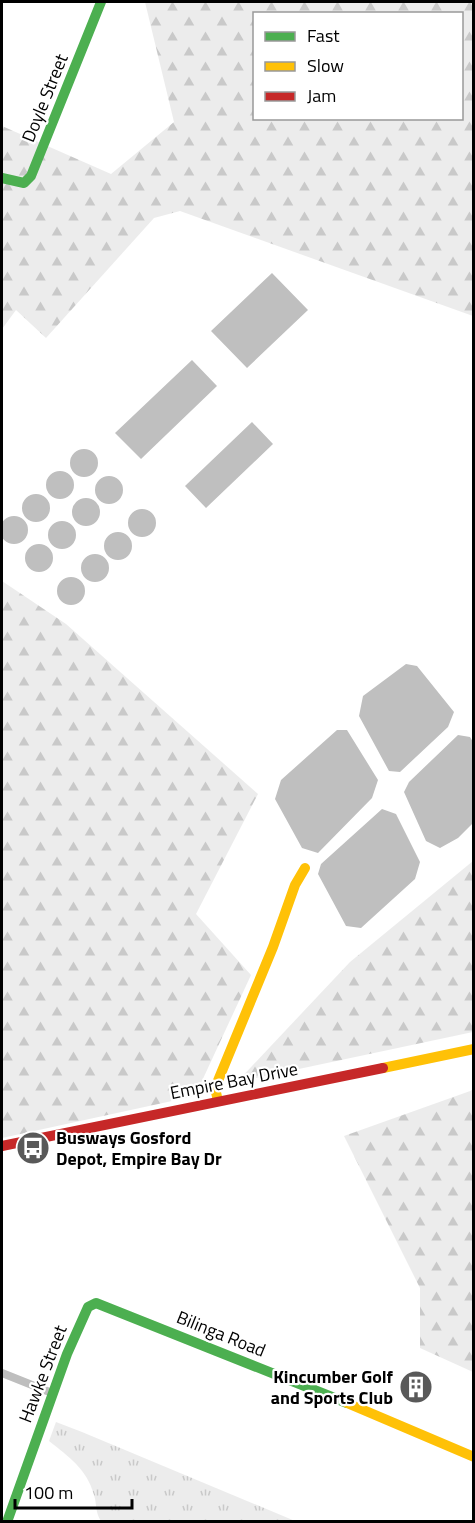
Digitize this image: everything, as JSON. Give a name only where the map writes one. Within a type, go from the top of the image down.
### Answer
[{"type":"street","name":"Doyle Street","points":[[2,178],[24,183],[32,176],[101,2]]},
{"type":"street","points":[[218,1101],[215,1088],[273,948],[295,885],[305,868]]},
{"type":"street","name":"Empire Bay Drive","points":[[2,1146],[474,1049]]},
{"type":"street","name":"Bilinga Road","points":[[88,1307],[96,1303],[107,1306],[474,1456]]},
{"type":"street","name":"Hawke Street","points":[[7,1521],[52,1393],[88,1307]]},
{"type":"street","points":[[2,1372],[52,1393]]},
{"type":"green space","points":[[145,2],[473,2],[473,316],[180,211],[154,218],[46,338],[16,310],[2,329],[2,126],[111,174],[174,122]]},
{"type":"green space","points":[[2,581],[66,624],[258,794],[196,914],[251,975],[195,1096],[2,1138]]},
{"type":"green space","points":[[473,861],[473,1032],[237,1082],[350,962]]},
{"type":"green space","points":[[474,1090],[473,1372],[420,1348],[420,1288],[344,1136]]},
{"type":"green space","points":[[56,1422],[295,1521],[101,1521],[87,1478],[76,1464],[49,1441]]},
{"type":"shaded area","points":[[272,273],[308,310],[247,368],[211,331]]},
{"type":"shaded area","points":[[192,360],[217,386],[141,459],[115,433]]},
{"type":"shaded area","points":[[252,422],[273,444],[206,508],[185,486]]},
{"type":"shaded area","points":[[84,449],[94,453],[98,463],[94,473],[84,477],[74,473],[70,463],[74,453]]},
{"type":"shaded area","points":[[60,471],[70,475],[74,485],[70,495],[60,499],[50,495],[46,485],[50,475]]},
{"type":"shaded area","points":[[109,476],[119,480],[123,490],[119,500],[109,504],[99,500],[95,490],[99,480]]},
{"type":"shaded area","points":[[36,494],[46,498],[50,508],[46,518],[36,522],[26,518],[22,508],[26,498]]},
{"type":"shaded area","points":[[86,498],[96,502],[100,512],[96,522],[86,526],[76,522],[72,512],[76,502]]},
{"type":"shaded area","points":[[142,509],[152,513],[156,523],[152,533],[142,537],[132,533],[128,523],[132,513]]},
{"type":"shaded area","points":[[14,516],[24,520],[28,530],[24,540],[14,544],[4,540],[0,530],[4,520]]},
{"type":"shaded area","points":[[62,521],[72,525],[76,535],[72,545],[62,549],[52,545],[48,535],[52,525]]},
{"type":"shaded area","points":[[118,532],[128,536],[132,546],[128,556],[118,560],[108,556],[104,546],[108,536]]},
{"type":"shaded area","points":[[39,544],[49,548],[53,558],[49,568],[39,572],[29,568],[25,558],[29,548]]},
{"type":"shaded area","points":[[95,554],[105,558],[109,568],[105,578],[95,582],[85,578],[81,568],[85,558]]},
{"type":"shaded area","points":[[71,577],[81,581],[85,591],[81,601],[71,605],[61,601],[57,591],[61,581]]},
{"type":"shaded area","points":[[406,664],[417,666],[454,712],[448,727],[400,772],[389,771],[359,716],[363,696]]},
{"type":"shaded area","points":[[337,730],[347,730],[378,780],[372,798],[318,853],[302,848],[275,799],[281,780]]},
{"type":"shaded area","points":[[458,735],[470,737],[473,742],[473,823],[458,838],[440,848],[426,841],[404,792],[409,782]]},
{"type":"shaded area","points":[[382,809],[396,814],[420,862],[415,879],[361,928],[346,926],[318,874],[321,864]]},
{"type":"traffic: fast","points":[[2,178],[24,183],[31,176],[101,2]]},
{"type":"traffic: fast","points":[[7,1522],[67,1354],[88,1307],[96,1303],[347,1403]]},
{"type":"traffic: slow","points":[[218,1101],[215,1088],[273,947],[295,885],[305,868]]},
{"type":"traffic: slow","points":[[383,1068],[474,1049]]},
{"type":"traffic: slow","points":[[347,1403],[474,1457]]},
{"type":"traffic: jam","points":[[2,1146],[383,1068]]},
{"type":"place","name":"Busways Gosford Depot, Empire Bay Dr","points":[[33,1148]]},
{"type":"place","name":"Kincumber Golf and Sports Club","points":[[416,1387]]}]
